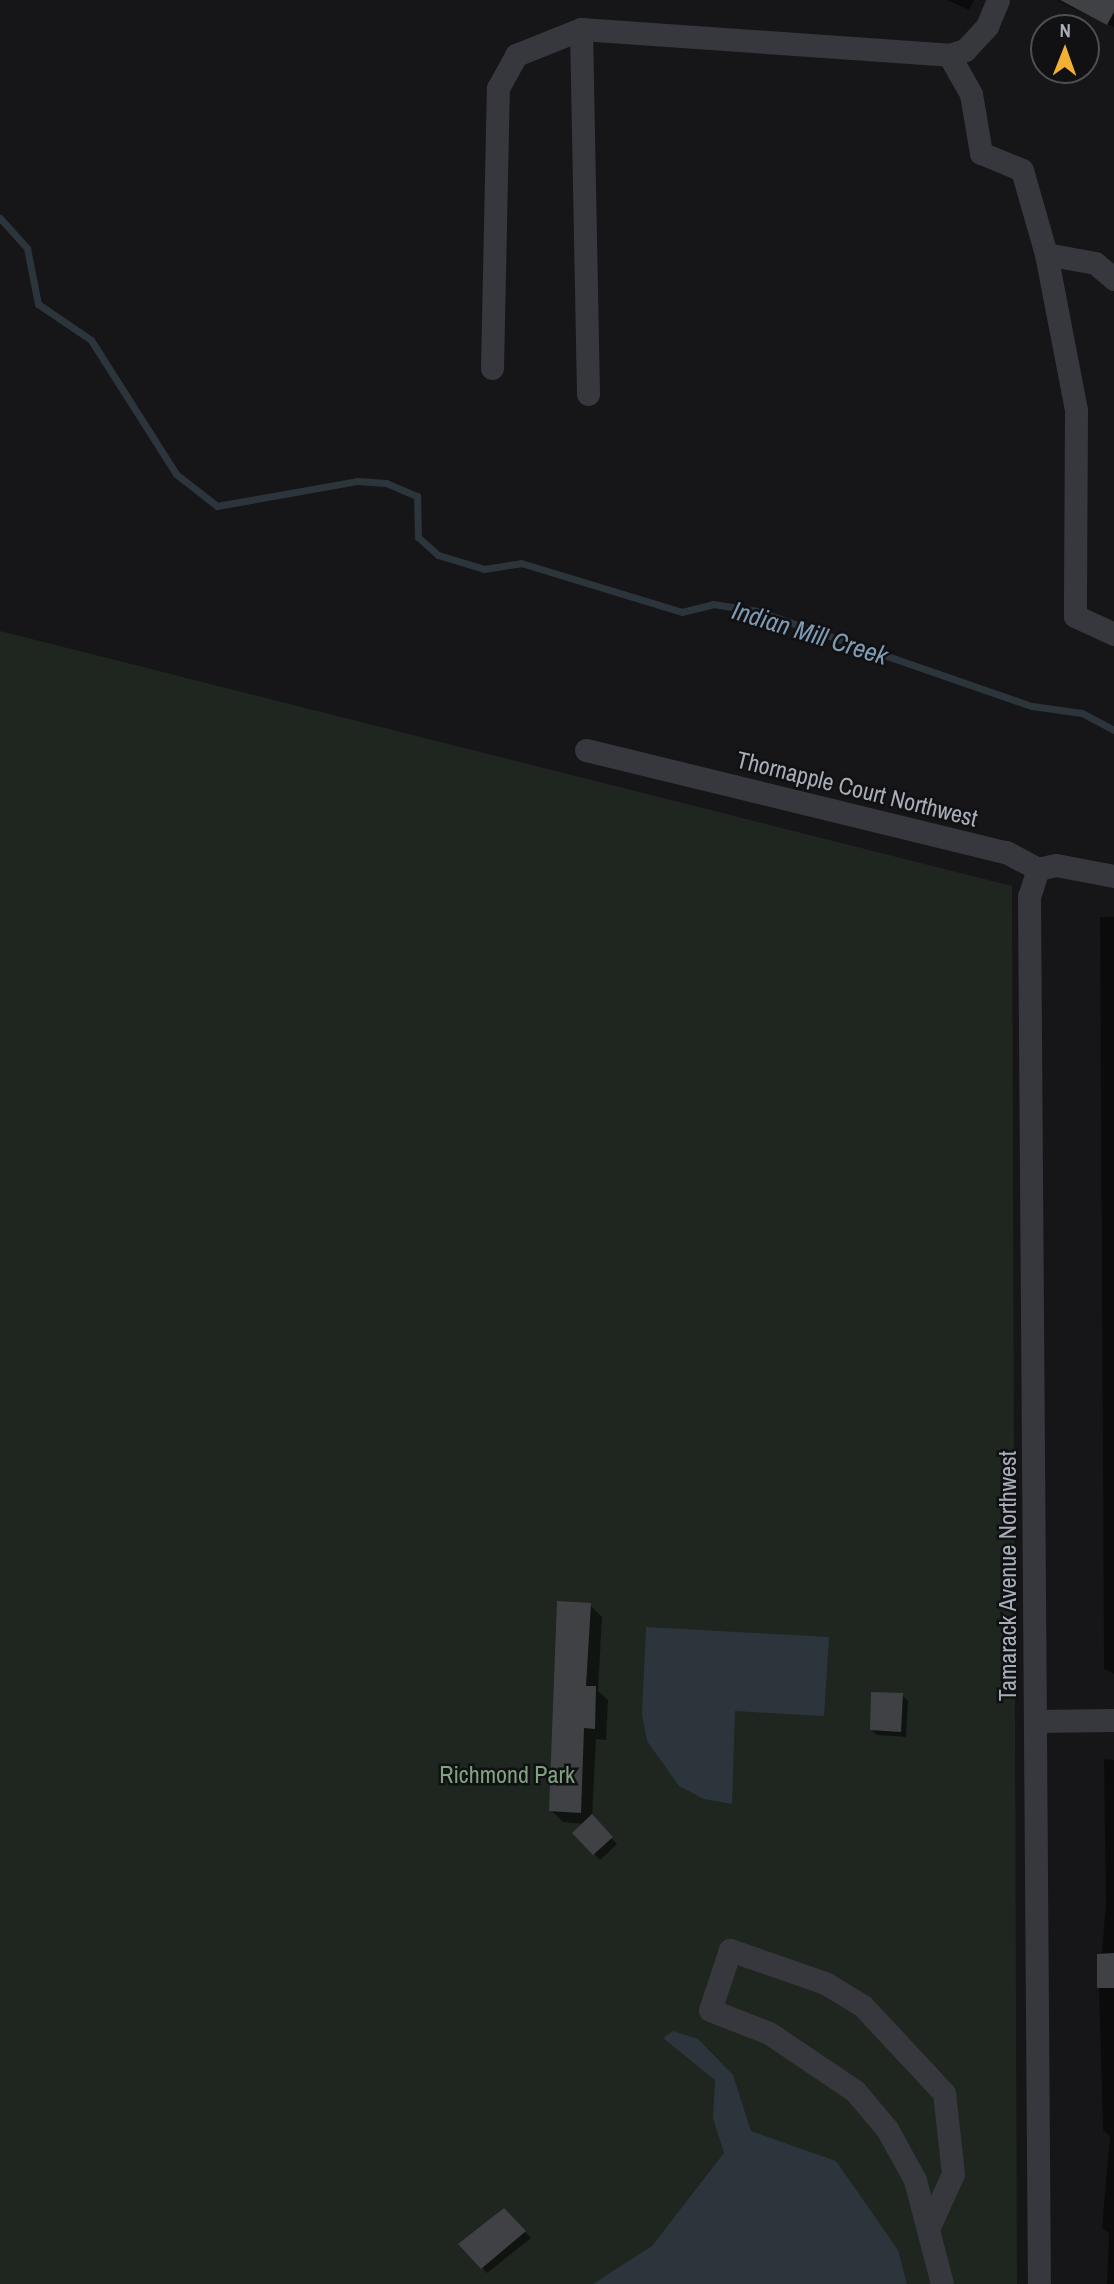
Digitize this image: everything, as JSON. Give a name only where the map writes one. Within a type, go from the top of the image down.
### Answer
[{"type":"street","points":[[492,368],[498,88],[516,55],[581,29],[949,55],[965,50],[987,26],[998,0]]},
{"type":"street","points":[[581,29],[588,394]]},
{"type":"street","points":[[949,55],[971,94],[981,153],[1022,170],[1046,254],[1076,410],[1075,617],[1114,635]]},
{"type":"street","points":[[1046,254],[1095,263],[1114,279]]},
{"type":"street","name":"Thornapple Court Northwest","points":[[586,750],[1006,852],[1038,869],[1056,865],[1114,876]]},
{"type":"street","name":"Tamarack Avenue Northwest","points":[[1038,869],[1029,896],[1039,2284]]},
{"type":"street","points":[[1035,1721],[1114,1720]]},
{"type":"street","points":[[928,2229],[953,2174],[944,2093],[863,2006],[825,1983],[730,1950],[710,2010],[769,2033],[855,2091],[887,2129],[915,2179],[928,2229],[943,2284]]},
{"type":"green space","name":"Richmond Park","points":[[0,631],[1012,886],[1017,2284],[0,2284]]},
{"type":"shaded area","points":[[646,1627],[829,1637],[824,1716],[735,1711],[732,1804],[704,1799],[679,1786],[647,1741],[642,1715]]},
{"type":"shaded area","points":[[673,2031],[698,2039],[733,2075],[751,2131],[836,2161],[898,2250],[907,2284],[593,2284],[652,2246],[724,2153],[713,2118],[715,2080],[663,2038]]},
{"type":"building","points":[[1060,0],[1114,0],[1114,12],[1107,25],[1100,21],[1100,14],[1086,14]]},
{"type":"building","points":[[557,1601],[591,1603],[586,1686],[596,1686],[595,1729],[584,1728],[581,1813],[549,1811]]},
{"type":"building","points":[[871,1692],[903,1693],[901,1732],[870,1730]]},
{"type":"building","points":[[592,1814],[613,1837],[593,1855],[572,1833]]},
{"type":"building","points":[[1114,1953],[1114,1988],[1097,1988],[1097,1954]]},
{"type":"building","points":[[504,2208],[526,2231],[481,2269],[458,2244]]},
{"type":"waterway","name":"Indian Mill Creek","points":[[0,218],[27,248],[38,304],[91,340],[176,474],[217,506],[357,481],[386,483],[417,496],[418,537],[438,555],[484,569],[521,563],[682,612],[713,604],[757,611],[1032,706],[1082,713],[1114,730]]}]
